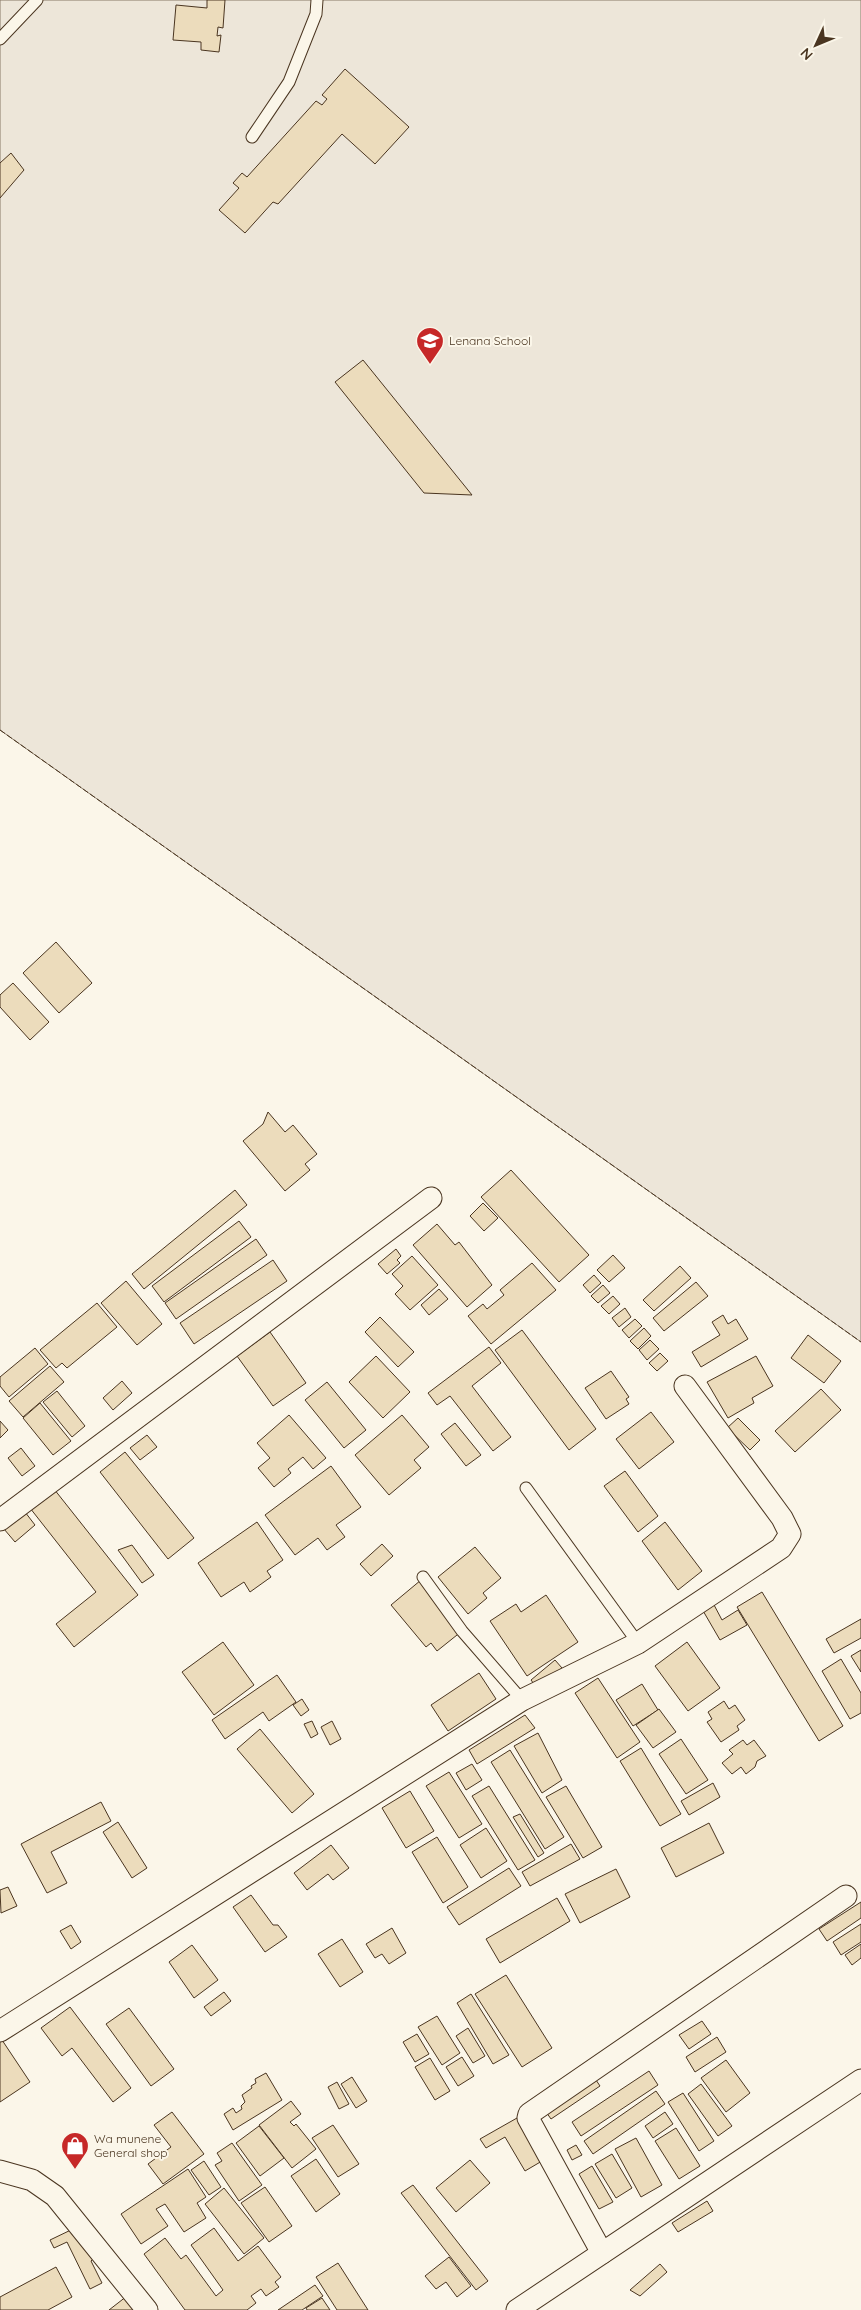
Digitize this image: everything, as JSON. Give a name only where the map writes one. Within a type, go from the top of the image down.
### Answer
[{"type":"street","points":[[0,1520],[431,1198]]},
{"type":"street","points":[[0,2031],[522,1700],[638,1644],[781,1548],[790,1534],[782,1518],[685,1386]]},
{"type":"street","points":[[602,2253],[528,2118],[529,2114],[846,1896]]},
{"type":"street","points":[[517,2310],[861,2080]]},
{"type":"street","points":[[0,2171],[32,2180],[55,2196],[147,2310]]},
{"type":"lane","points":[[0,39],[37,0]]},
{"type":"lane","points":[[252,137],[289,82],[316,14],[317,0]]},
{"type":"lane","points":[[526,1488],[638,1644]]},
{"type":"lane","points":[[424,1578],[462,1631],[522,1700]]},
{"type":"shaded area","name":"Lenana School","points":[[0,0],[861,0],[861,1342],[0,730]]},
{"type":"building","points":[[207,0],[225,0],[223,28],[218,27],[217,36],[221,35],[219,52],[201,50],[201,42],[173,40],[176,5],[207,8]]},
{"type":"building","points":[[345,69],[409,127],[375,164],[342,134],[278,204],[273,202],[245,233],[219,210],[239,188],[233,183],[242,173],[247,177],[316,101],[322,105],[327,99],[322,95]]},
{"type":"building","points":[[11,153],[24,170],[0,198],[0,163]]},
{"type":"building","points":[[363,360],[472,495],[424,493],[335,382]]},
{"type":"building","points":[[56,942],[92,983],[59,1013],[23,973]]},
{"type":"building","points":[[13,983],[49,1022],[30,1040],[0,1007],[0,995]]},
{"type":"building","points":[[268,1112],[285,1132],[293,1125],[317,1154],[305,1164],[310,1170],[285,1191],[243,1141],[263,1124]]},
{"type":"building","points":[[511,1170],[589,1255],[559,1282],[481,1197]]},
{"type":"building","points":[[235,1190],[247,1205],[144,1289],[132,1274]]},
{"type":"building","points":[[483,1203],[498,1218],[484,1231],[470,1216]]},
{"type":"building","points":[[239,1221],[251,1237],[164,1302],[152,1286]]},
{"type":"building","points":[[437,1224],[455,1245],[459,1242],[492,1285],[467,1307],[413,1245]]},
{"type":"building","points":[[256,1239],[267,1255],[176,1319],[165,1303]]},
{"type":"building","points":[[396,1249],[401,1256],[397,1260],[400,1263],[387,1274],[378,1264]]},
{"type":"building","points":[[613,1255],[625,1268],[609,1282],[597,1270]]},
{"type":"building","points":[[412,1256],[438,1285],[410,1310],[395,1294],[403,1286],[392,1274]]},
{"type":"building","points":[[273,1260],[287,1281],[194,1344],[180,1323]]},
{"type":"building","points":[[532,1263],[556,1290],[491,1344],[468,1316],[483,1304],[487,1309],[504,1295],[500,1290]]},
{"type":"building","points":[[680,1266],[691,1278],[654,1311],[643,1300]]},
{"type":"building","points":[[594,1275],[601,1283],[590,1293],[583,1285]]},
{"type":"building","points":[[126,1281],[162,1324],[137,1345],[101,1303]]},
{"type":"building","points":[[696,1282],[708,1296],[664,1331],[653,1318]]},
{"type":"building","points":[[603,1285],[610,1293],[598,1303],[591,1296]]},
{"type":"building","points":[[439,1289],[448,1299],[429,1315],[421,1305]]},
{"type":"building","points":[[613,1296],[620,1304],[609,1314],[601,1306]]},
{"type":"building","points":[[97,1303],[117,1327],[67,1368],[62,1363],[56,1368],[40,1350]]},
{"type":"building","points":[[625,1308],[631,1317],[619,1327],[612,1318]]},
{"type":"building","points":[[723,1315],[728,1324],[736,1319],[748,1339],[701,1367],[692,1352],[720,1335],[712,1322]]},
{"type":"building","points":[[380,1317],[414,1352],[398,1367],[365,1332]]},
{"type":"building","points":[[635,1319],[642,1326],[629,1338],[622,1330]]},
{"type":"building","points":[[644,1328],[651,1336],[638,1349],[630,1341]]},
{"type":"building","points":[[522,1330],[596,1429],[569,1450],[495,1350]]},
{"type":"building","points":[[270,1332],[306,1383],[273,1406],[237,1356]]},
{"type":"building","points":[[808,1335],[841,1361],[824,1383],[791,1358]]},
{"type":"building","points":[[650,1340],[659,1349],[647,1360],[639,1350]]},
{"type":"building","points":[[489,1347],[501,1363],[472,1386],[511,1437],[493,1451],[450,1396],[437,1405],[428,1393]]},
{"type":"building","points":[[35,1348],[48,1364],[9,1397],[0,1386],[0,1377]]},
{"type":"building","points":[[660,1353],[668,1361],[657,1371],[649,1363]]},
{"type":"building","points":[[376,1356],[410,1392],[383,1418],[349,1382]]},
{"type":"building","points":[[756,1356],[773,1386],[752,1398],[754,1403],[728,1418],[707,1382]]},
{"type":"building","points":[[50,1366],[64,1382],[23,1417],[9,1401]]},
{"type":"building","points":[[611,1371],[629,1397],[626,1399],[629,1404],[606,1419],[585,1388]]},
{"type":"building","points":[[122,1381],[132,1393],[113,1410],[103,1398]]},
{"type":"building","points":[[327,1382],[366,1430],[344,1448],[305,1400]]},
{"type":"building","points":[[821,1389],[841,1410],[795,1452],[775,1431]]},
{"type":"building","points":[[57,1391],[85,1426],[72,1437],[43,1402]]},
{"type":"building","points":[[40,1403],[71,1441],[53,1455],[23,1418]]},
{"type":"building","points":[[651,1412],[674,1442],[639,1469],[616,1439]]},
{"type":"building","points":[[289,1415],[326,1458],[313,1469],[303,1457],[288,1469],[291,1473],[274,1487],[258,1468],[270,1458],[257,1443]]},
{"type":"building","points":[[402,1415],[429,1447],[414,1460],[421,1468],[389,1495],[355,1455]]},
{"type":"building","points":[[738,1418],[760,1440],[750,1450],[727,1428]]},
{"type":"building","points":[[0,1421],[8,1430],[0,1438]]},
{"type":"building","points":[[455,1423],[481,1455],[466,1466],[441,1434]]},
{"type":"building","points":[[147,1435],[157,1447],[140,1460],[130,1448]]},
{"type":"building","points":[[21,1448],[35,1466],[22,1476],[8,1458]]},
{"type":"building","points":[[125,1452],[194,1538],[168,1559],[100,1472]]},
{"type":"building","points":[[331,1466],[361,1507],[336,1525],[345,1537],[327,1550],[318,1538],[295,1555],[265,1515]]},
{"type":"building","points":[[625,1471],[658,1516],[638,1532],[604,1486]]},
{"type":"building","points":[[54,1489],[138,1595],[74,1647],[56,1624],[96,1592],[30,1508]]},
{"type":"building","points":[[25,1512],[35,1525],[15,1542],[4,1529]]},
{"type":"building","points":[[257,1522],[283,1560],[267,1571],[271,1577],[250,1592],[244,1582],[221,1597],[198,1563]]},
{"type":"building","points":[[665,1522],[702,1571],[678,1590],[642,1541]]},
{"type":"building","points":[[382,1544],[393,1556],[371,1576],[360,1564]]},
{"type":"building","points":[[132,1545],[154,1575],[142,1583],[118,1550]]},
{"type":"building","points":[[475,1547],[501,1578],[483,1593],[487,1598],[468,1614],[438,1577]]},
{"type":"building","points":[[421,1580],[462,1631],[437,1651],[431,1643],[426,1647],[391,1605]]},
{"type":"building","points":[[762,1592],[843,1726],[819,1741],[737,1607]]},
{"type":"building","points":[[546,1595],[578,1642],[527,1676],[490,1621],[516,1604],[521,1612]]},
{"type":"building","points":[[713,1603],[722,1620],[738,1610],[747,1625],[720,1640],[702,1609]]},
{"type":"building","points":[[861,1619],[861,1638],[834,1653],[826,1639]]},
{"type":"building","points":[[223,1642],[254,1685],[214,1715],[182,1672]]},
{"type":"building","points":[[687,1642],[720,1688],[688,1711],[655,1666]]},
{"type":"building","points":[[861,1650],[861,1672],[851,1656]]},
{"type":"building","points":[[841,1659],[861,1693],[861,1713],[850,1719],[822,1671]]},
{"type":"building","points":[[555,1660],[562,1668],[537,1688],[531,1680]]},
{"type":"building","points":[[479,1673],[496,1699],[448,1731],[431,1705]]},
{"type":"building","points":[[277,1675],[296,1702],[269,1721],[263,1712],[225,1739],[212,1720]]},
{"type":"building","points":[[598,1678],[640,1742],[617,1758],[575,1693]]},
{"type":"building","points":[[642,1684],[658,1710],[633,1726],[616,1700]]},
{"type":"building","points":[[302,1699],[309,1710],[301,1716],[293,1705]]},
{"type":"building","points":[[724,1701],[729,1709],[735,1705],[745,1720],[737,1726],[739,1730],[721,1742],[707,1722],[712,1719],[708,1712]]},
{"type":"building","points":[[659,1709],[676,1732],[653,1748],[636,1725]]},
{"type":"building","points":[[525,1715],[535,1728],[477,1764],[469,1750]]},
{"type":"building","points":[[312,1721],[318,1734],[311,1738],[304,1724]]},
{"type":"building","points":[[332,1721],[341,1739],[330,1745],[321,1727]]},
{"type":"building","points":[[260,1729],[314,1794],[292,1813],[237,1749]]},
{"type":"building","points":[[538,1733],[562,1780],[542,1793],[514,1746]]},
{"type":"building","points":[[681,1739],[708,1780],[686,1794],[659,1754]]},
{"type":"building","points":[[743,1740],[747,1745],[754,1740],[766,1756],[757,1761],[755,1767],[746,1774],[741,1767],[732,1774],[722,1763],[733,1754],[729,1750]]},
{"type":"building","points":[[641,1748],[681,1814],[660,1826],[620,1761]]},
{"type":"building","points":[[510,1750],[564,1837],[545,1849],[491,1762]]},
{"type":"building","points":[[472,1764],[482,1780],[466,1790],[456,1773]]},
{"type":"building","points":[[449,1772],[482,1824],[459,1838],[426,1786]]},
{"type":"building","points":[[713,1783],[720,1797],[689,1815],[681,1801]]},
{"type":"building","points":[[489,1786],[535,1860],[518,1870],[472,1796]]},
{"type":"building","points":[[566,1786],[602,1847],[583,1858],[546,1797]]},
{"type":"building","points":[[410,1791],[434,1831],[406,1848],[382,1808]]},
{"type":"building","points":[[101,1802],[111,1821],[51,1852],[67,1883],[47,1893],[21,1844]]},
{"type":"building","points":[[520,1814],[544,1853],[538,1857],[513,1817]]},
{"type":"building","points":[[118,1822],[147,1868],[132,1878],[103,1832]]},
{"type":"building","points":[[709,1823],[724,1853],[676,1877],[661,1848]]},
{"type":"building","points":[[486,1828],[507,1861],[481,1878],[460,1845]]},
{"type":"building","points":[[437,1837],[468,1887],[443,1903],[412,1852]]},
{"type":"building","points":[[571,1844],[580,1859],[530,1886],[522,1872]]},
{"type":"building","points":[[331,1845],[349,1868],[333,1880],[328,1874],[307,1890],[294,1873]]},
{"type":"building","points":[[509,1868],[521,1886],[459,1925],[447,1907]]},
{"type":"building","points":[[616,1869],[630,1897],[580,1923],[565,1894]]},
{"type":"building","points":[[8,1887],[17,1906],[1,1913],[0,1890]]},
{"type":"building","points":[[251,1895],[273,1925],[278,1925],[287,1937],[265,1952],[233,1907]]},
{"type":"building","points":[[557,1898],[570,1921],[500,1963],[486,1939]]},
{"type":"building","points":[[861,1902],[861,1918],[827,1941],[819,1929]]},
{"type":"building","points":[[861,1924],[861,1942],[841,1955],[833,1942]]},
{"type":"building","points":[[71,1925],[81,1942],[71,1949],[60,1931]]},
{"type":"building","points":[[392,1928],[406,1953],[389,1964],[382,1954],[375,1958],[366,1944]]},
{"type":"building","points":[[342,1939],[363,1972],[340,1987],[318,1954]]},
{"type":"building","points":[[861,1944],[861,1958],[852,1965],[845,1955]]},
{"type":"building","points":[[192,1945],[218,1980],[194,1998],[169,1962]]},
{"type":"building","points":[[506,1975],[552,2048],[522,2067],[475,1994]]},
{"type":"building","points":[[224,1992],[231,2001],[211,2016],[204,2007]]},
{"type":"building","points":[[471,1994],[509,2055],[493,2064],[457,2003]]},
{"type":"building","points":[[70,2007],[131,2088],[113,2102],[72,2048],[62,2056],[41,2028]]},
{"type":"building","points":[[129,2008],[174,2069],[151,2086],[106,2024]]},
{"type":"building","points":[[437,2016],[460,2053],[442,2065],[418,2027]]},
{"type":"building","points":[[702,2021],[711,2034],[689,2049],[679,2035]]},
{"type":"building","points":[[468,2028],[485,2056],[473,2063],[456,2036]]},
{"type":"building","points":[[417,2034],[429,2054],[415,2062],[403,2042]]},
{"type":"building","points":[[717,2037],[726,2052],[695,2072],[686,2057]]},
{"type":"building","points":[[2,2040],[30,2082],[0,2102],[0,2042]]},
{"type":"building","points":[[462,2057],[474,2076],[458,2086],[446,2067]]},
{"type":"building","points":[[430,2058],[450,2091],[435,2100],[415,2067]]},
{"type":"building","points":[[726,2060],[750,2093],[726,2112],[701,2078]]},
{"type":"building","points":[[649,2071],[658,2085],[581,2136],[572,2122]]},
{"type":"building","points":[[266,2073],[282,2100],[233,2130],[224,2114],[233,2108],[236,2113],[242,2109],[241,2106],[245,2102],[242,2095],[252,2088],[251,2086],[256,2083],[255,2079]]},
{"type":"building","points":[[352,2077],[367,2101],[356,2108],[341,2084]]},
{"type":"building","points":[[594,2077],[600,2086],[551,2119],[544,2109]]},
{"type":"building","points":[[337,2082],[349,2104],[339,2109],[328,2087]]},
{"type":"building","points":[[701,2084],[732,2126],[718,2136],[688,2094]]},
{"type":"building","points":[[656,2091],[665,2104],[593,2154],[584,2141]]},
{"type":"building","points":[[683,2093],[714,2141],[699,2151],[668,2102]]},
{"type":"building","points":[[291,2101],[301,2114],[290,2122],[294,2126],[296,2124],[316,2149],[292,2168],[259,2125]]},
{"type":"building","points":[[172,2112],[204,2154],[163,2184],[148,2164],[171,2147],[154,2125]]},
{"type":"building","points":[[665,2112],[673,2124],[653,2138],[645,2126]]},
{"type":"building","points":[[517,2118],[542,2161],[525,2171],[505,2137],[486,2148],[480,2139]]},
{"type":"building","points":[[333,2125],[359,2164],[338,2177],[312,2138]]},
{"type":"building","points":[[259,2126],[284,2158],[260,2176],[236,2143]]},
{"type":"building","points":[[676,2128],[700,2166],[679,2179],[655,2141]]},
{"type":"building","points":[[636,2138],[662,2185],[641,2197],[615,2149]]},
{"type":"building","points":[[232,2143],[262,2185],[239,2201],[215,2165],[222,2161],[217,2153]]},
{"type":"building","points":[[576,2145],[582,2155],[572,2160],[567,2150]]},
{"type":"building","points":[[612,2154],[632,2188],[616,2198],[595,2164]]},
{"type":"building","points":[[316,2159],[340,2194],[316,2212],[291,2176]]},
{"type":"building","points":[[470,2160],[490,2183],[456,2212],[436,2188]]},
{"type":"building","points":[[204,2161],[221,2187],[209,2195],[191,2170]]},
{"type":"building","points":[[592,2166],[613,2202],[599,2209],[579,2174]]},
{"type":"building","points":[[188,2169],[206,2197],[197,2203],[206,2218],[184,2232],[165,2204],[156,2209],[168,2226],[141,2244],[121,2214]]},
{"type":"building","points":[[413,2185],[488,2281],[476,2290],[401,2193]]},
{"type":"building","points":[[265,2187],[292,2226],[269,2242],[241,2203]]},
{"type":"building","points":[[224,2188],[264,2238],[244,2254],[205,2204]]},
{"type":"building","points":[[707,2201],[713,2211],[678,2232],[672,2223]]},
{"type":"building","points":[[75,2228],[97,2255],[91,2261],[102,2283],[90,2289],[67,2242],[54,2248],[50,2240]]},
{"type":"building","points":[[214,2228],[238,2261],[258,2246],[281,2277],[275,2282],[279,2287],[266,2296],[261,2289],[251,2296],[256,2303],[247,2310],[185,2310],[144,2254],[165,2238],[181,2259],[186,2255],[216,2296],[223,2290],[191,2245]]},
{"type":"building","points":[[449,2257],[471,2286],[457,2297],[446,2282],[436,2289],[425,2276]]},
{"type":"building","points":[[338,2263],[368,2310],[337,2310],[316,2277]]},
{"type":"building","points":[[660,2264],[667,2272],[640,2296],[630,2290]]},
{"type":"building","points":[[56,2267],[72,2297],[48,2310],[0,2310],[0,2297]]},
{"type":"building","points":[[315,2285],[323,2296],[302,2310],[278,2310]]},
{"type":"building","points":[[127,2296],[137,2310],[109,2310]]},
{"type":"building","points":[[322,2298],[330,2310],[307,2310],[306,2308]]},
{"type":"fence","points":[[0,730],[861,1342]]},
{"type":"place","name":"Lenana School","points":[[430,365]]},
{"type":"place","name":"Wa munene General shop","points":[[75,2170]]}]
